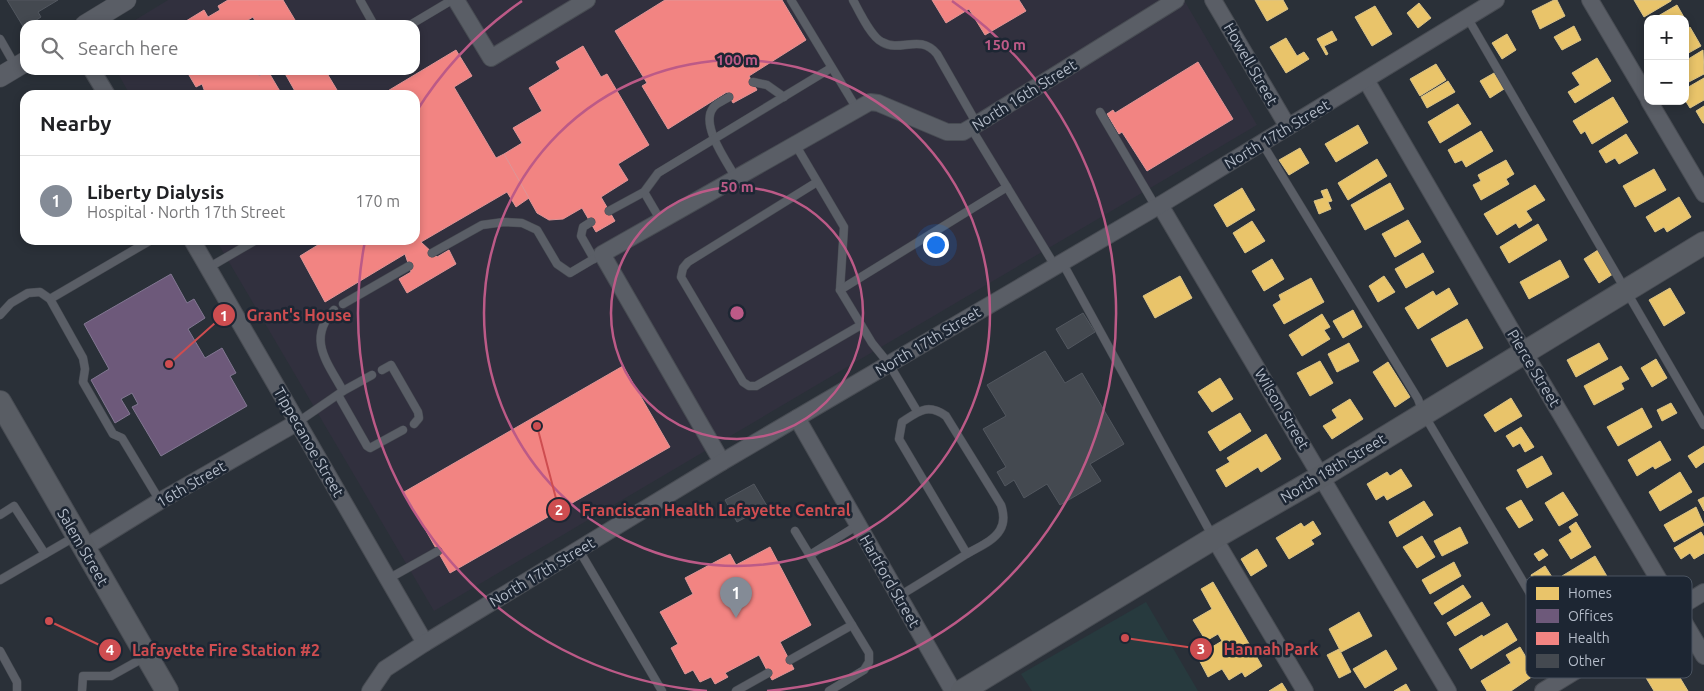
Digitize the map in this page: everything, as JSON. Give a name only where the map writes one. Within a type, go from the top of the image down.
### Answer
[{"type":"main road","name":"North 18th Street","points":[[962,691],[1214,538],[1322,476],[1704,243]]},
{"type":"main road","name":"Salem Street","points":[[0,402],[167,691]]},
{"type":"street","points":[[93,20],[126,0]]},
{"type":"street","points":[[456,0],[491,58],[587,0]]},
{"type":"street","name":"North 16th Street","points":[[598,257],[870,102],[878,103],[947,132],[963,132],[1176,0]]},
{"type":"street","name":"Howell Street","points":[[1214,0],[1288,127]]},
{"type":"street","name":"North 17th Street","points":[[370,691],[385,669],[425,643],[722,462],[1158,206],[1496,0]]},
{"type":"street","points":[[1590,0],[1644,92]]},
{"type":"street","points":[[95,75],[104,90]]},
{"type":"street","name":"Pierce Street","points":[[1366,80],[1524,352],[1657,576]]},
{"type":"street","points":[[1652,105],[1704,194]]},
{"type":"street","name":"Wilson Street","points":[[1158,206],[1322,476],[1448,691]]},
{"type":"street","name":"Tippecanoe Street","points":[[195,245],[425,643]]},
{"type":"street","points":[[598,257],[722,462]]},
{"type":"street","name":"Hartford Street","points":[[797,418],[953,691]]},
{"type":"street","name":"16th Street","points":[[81,542],[160,501],[298,422]]},
{"type":"street","points":[[1214,538],[1305,691]]},
{"type":"street","points":[[1692,600],[1704,592]]},
{"type":"street","name":"Pierce Street","points":[[1692,635],[1704,656]]},
{"type":"street","points":[[1543,691],[1566,678]]},
{"type":"lane","points":[[360,0],[371,20]]},
{"type":"lane","points":[[418,20],[452,0]]},
{"type":"lane","points":[[791,0],[857,109]]},
{"type":"lane","points":[[853,0],[876,38],[883,43],[891,45],[922,43],[931,47],[937,54],[1007,187],[1058,264],[1214,538]]},
{"type":"lane","points":[[1467,17],[1704,425]]},
{"type":"lane","points":[[0,39],[14,69]]},
{"type":"lane","points":[[609,212],[644,192],[658,172],[832,68]]},
{"type":"lane","points":[[752,82],[767,86],[784,97]]},
{"type":"lane","points":[[730,97],[713,107],[710,114],[710,126],[714,139],[736,178]]},
{"type":"lane","points":[[1100,112],[1158,206]]},
{"type":"lane","points":[[1262,143],[1418,399],[1423,414],[1526,588]]},
{"type":"lane","points":[[795,144],[844,228],[840,290],[872,343],[889,364],[917,411]]},
{"type":"lane","points":[[817,182],[688,262],[683,268],[681,277],[743,382],[749,386],[756,386],[861,325]]},
{"type":"lane","points":[[840,290],[1007,187]]},
{"type":"lane","points":[[644,192],[661,221]]},
{"type":"lane","points":[[432,253],[482,225],[504,222],[522,223],[537,230],[557,264],[570,273],[598,257],[581,236],[582,227],[591,222]]},
{"type":"lane","points":[[50,299],[142,245]]},
{"type":"lane","points":[[208,268],[247,245]]},
{"type":"lane","points":[[344,304],[409,266]]},
{"type":"lane","points":[[0,315],[11,304],[28,293],[40,292],[50,299],[83,358],[85,369],[83,382],[113,434],[122,438],[160,501]]},
{"type":"lane","points":[[334,310],[327,317],[324,324],[321,335],[321,351],[367,446],[373,448],[403,430]]},
{"type":"lane","points":[[382,370],[391,365],[418,412],[418,418],[414,424]]},
{"type":"lane","points":[[298,422],[340,393],[372,376]]},
{"type":"lane","points":[[899,596],[968,554],[996,536],[1004,522],[1001,504],[946,416],[938,410],[931,408],[917,411],[902,422],[899,439],[902,447],[968,554]]},
{"type":"lane","points":[[0,514],[14,506],[45,554]]},
{"type":"lane","points":[[810,555],[858,525]]},
{"type":"lane","points":[[794,531],[869,653],[868,662],[864,670],[829,691]]},
{"type":"lane","points":[[0,580],[45,554],[81,542]]},
{"type":"lane","points":[[579,550],[662,691]]},
{"type":"lane","points":[[388,579],[438,551]]},
{"type":"lane","points":[[790,660],[852,624]]},
{"type":"lane","points":[[0,651],[17,682],[17,691]]},
{"type":"lane","points":[[82,691],[83,676],[111,676],[146,656]]},
{"type":"lane","points":[[736,691],[768,673]]},
{"type":"shaded area","points":[[168,0],[1184,0],[1257,125],[434,611],[219,245],[420,245],[420,90],[127,90],[119,75],[420,75],[420,20],[135,20]]},
{"type":"green space","points":[[1146,602],[1198,691],[1032,691],[1021,674]]},
{"type":"building: Homes","points":[[1255,0],[1283,0],[1288,9],[1267,21]]},
{"type":"building: Homes","points":[[1557,0],[1565,16],[1540,29],[1532,11]]},
{"type":"building: Homes","points":[[1634,0],[1671,0],[1647,15],[1644,15],[1644,17]]},
{"type":"building: Homes","points":[[1419,3],[1431,18],[1418,28],[1407,13]]},
{"type":"building: Homes","points":[[1677,5],[1683,15],[1660,15]]},
{"type":"building: Homes","points":[[1375,6],[1392,34],[1372,46],[1355,17]]},
{"type":"building: Homes","points":[[1574,26],[1581,40],[1562,50],[1554,37]]},
{"type":"building: Homes","points":[[1689,28],[1701,46],[1689,53]]},
{"type":"building: Homes","points":[[1332,31],[1337,40],[1324,46],[1328,54],[1326,55],[1317,39]]},
{"type":"building: Homes","points":[[1507,34],[1516,50],[1502,59],[1492,43]]},
{"type":"building: Homes","points":[[1286,38],[1297,56],[1304,52],[1309,59],[1286,73],[1270,47]]},
{"type":"building: Homes","points":[[1703,50],[1704,74],[1689,82],[1689,60]]},
{"type":"building: Homes","points":[[1597,58],[1611,81],[1575,103],[1568,92],[1580,85],[1572,73]]},
{"type":"building: Homes","points":[[1436,64],[1446,80],[1420,96],[1410,79]]},
{"type":"building: Homes","points":[[1494,73],[1504,89],[1490,98],[1480,81]]},
{"type":"building: Homes","points":[[1704,78],[1704,100],[1690,108],[1688,105],[1689,87]]},
{"type":"building: Homes","points":[[1448,81],[1455,92],[1427,108],[1421,97]]},
{"type":"building: Homes","points":[[1613,97],[1628,122],[1592,144],[1585,131],[1581,134],[1573,121]]},
{"type":"building: Homes","points":[[1458,104],[1471,124],[1440,143],[1428,122]]},
{"type":"building: Homes","points":[[1704,106],[1704,123],[1703,123],[1696,111]]},
{"type":"building: Homes","points":[[1358,125],[1368,143],[1336,162],[1325,144]]},
{"type":"building: Homes","points":[[1481,131],[1493,151],[1466,167],[1462,160],[1455,163],[1448,150]]},
{"type":"building: Homes","points":[[1626,134],[1638,153],[1619,164],[1615,158],[1606,163],[1599,151]]},
{"type":"building: Homes","points":[[1300,148],[1309,163],[1289,175],[1279,160]]},
{"type":"building: Homes","points":[[1377,159],[1387,176],[1348,200],[1338,183]]},
{"type":"building: Homes","points":[[1506,160],[1514,174],[1506,179],[1509,184],[1481,200],[1473,185],[1481,181],[1478,175]]},
{"type":"building: Homes","points":[[1654,169],[1666,190],[1635,207],[1623,186]]},
{"type":"building: Homes","points":[[1390,183],[1404,209],[1365,230],[1351,205]]},
{"type":"building: Homes","points":[[1535,185],[1545,200],[1526,211],[1532,220],[1519,228],[1516,223],[1497,235],[1484,214]]},
{"type":"building: Homes","points":[[1242,188],[1255,210],[1227,227],[1214,205]]},
{"type":"building: Homes","points":[[1327,189],[1332,201],[1328,202],[1331,209],[1319,214],[1314,201],[1324,198],[1321,191]]},
{"type":"building: Homes","points":[[1679,197],[1691,217],[1667,232],[1664,227],[1655,232],[1646,217]]},
{"type":"building: Homes","points":[[1408,220],[1421,242],[1395,257],[1382,234]]},
{"type":"building: Homes","points":[[1252,221],[1265,241],[1245,253],[1233,233]]},
{"type":"building: Homes","points":[[1538,224],[1547,240],[1509,263],[1500,247]]},
{"type":"building: Homes","points":[[1598,250],[1613,274],[1599,283],[1584,259]]},
{"type":"building: Homes","points":[[1423,253],[1434,272],[1406,288],[1395,269]]},
{"type":"building: Homes","points":[[1272,259],[1284,279],[1264,291],[1252,271]]},
{"type":"building: Homes","points":[[1560,260],[1569,277],[1529,299],[1520,282]]},
{"type":"building: Homes","points":[[1180,276],[1192,298],[1155,318],[1143,296]]},
{"type":"building: Homes","points":[[1384,276],[1395,292],[1378,302],[1369,286]]},
{"type":"building: Homes","points":[[1311,278],[1324,302],[1284,324],[1273,305],[1281,300],[1279,295]]},
{"type":"building: Homes","points":[[1449,288],[1458,304],[1418,329],[1405,308],[1433,291],[1436,296]]},
{"type":"building: Homes","points":[[1670,288],[1685,313],[1664,326],[1649,300]]},
{"type":"building: Homes","points":[[1353,310],[1362,327],[1343,338],[1333,321]]},
{"type":"building: Homes","points":[[1322,314],[1330,327],[1324,330],[1330,339],[1302,356],[1289,335]]},
{"type":"building: Homes","points":[[1467,319],[1483,348],[1447,367],[1431,339]]},
{"type":"building: Homes","points":[[1349,343],[1359,361],[1337,372],[1328,354]]},
{"type":"building: Homes","points":[[1599,343],[1608,359],[1576,377],[1567,360]]},
{"type":"building: Homes","points":[[1656,359],[1667,378],[1652,387],[1641,368]]},
{"type":"building: Homes","points":[[1320,361],[1333,383],[1310,396],[1297,373]]},
{"type":"building: Homes","points":[[1388,362],[1410,397],[1395,407],[1373,372]]},
{"type":"building: Homes","points":[[1621,366],[1629,379],[1621,383],[1624,389],[1594,405],[1584,386]]},
{"type":"building: Homes","points":[[1220,378],[1233,399],[1212,412],[1198,392]]},
{"type":"building: Homes","points":[[1511,398],[1522,416],[1495,432],[1484,415]]},
{"type":"building: Homes","points":[[1350,399],[1363,419],[1332,439],[1323,426],[1337,418],[1332,410]]},
{"type":"building: Homes","points":[[1671,403],[1677,413],[1662,421],[1657,410]]},
{"type":"building: Homes","points":[[1642,408],[1652,427],[1618,446],[1607,427]]},
{"type":"building: Homes","points":[[1240,413],[1251,431],[1220,451],[1208,432]]},
{"type":"building: Homes","points":[[1521,427],[1534,447],[1525,452],[1520,443],[1513,447],[1506,436]]},
{"type":"building: Homes","points":[[1266,434],[1281,459],[1261,472],[1258,467],[1226,487],[1216,470],[1230,462],[1227,458]]},
{"type":"building: Homes","points":[[1660,441],[1671,460],[1655,469],[1653,466],[1637,476],[1628,460]]},
{"type":"building: Homes","points":[[1704,446],[1704,462],[1696,468],[1688,456]]},
{"type":"building: Homes","points":[[1542,456],[1552,474],[1527,488],[1517,470]]},
{"type":"building: Homes","points":[[1401,469],[1412,486],[1387,500],[1384,495],[1376,500],[1367,484],[1387,472],[1390,476]]},
{"type":"building: Homes","points":[[1680,472],[1692,492],[1660,511],[1649,492]]},
{"type":"building: Homes","points":[[1563,492],[1578,515],[1559,526],[1545,503]]},
{"type":"building: Homes","points":[[1704,497],[1704,511],[1698,500]]},
{"type":"building: Homes","points":[[1521,500],[1533,520],[1519,528],[1506,508]]},
{"type":"building: Homes","points":[[1424,501],[1433,515],[1397,537],[1389,522]]},
{"type":"building: Homes","points":[[1696,507],[1704,525],[1674,542],[1664,525]]},
{"type":"building: Homes","points":[[1313,521],[1321,534],[1311,540],[1314,544],[1289,559],[1276,538],[1301,523],[1304,527]]},
{"type":"building: Homes","points":[[1576,522],[1591,547],[1571,559],[1559,540],[1572,532],[1569,527]]},
{"type":"building: Homes","points":[[1460,527],[1468,543],[1442,556],[1434,541]]},
{"type":"building: Homes","points":[[1701,532],[1704,537],[1704,553],[1694,559],[1690,553],[1681,559],[1674,548]]},
{"type":"building: Homes","points":[[1422,536],[1435,557],[1417,568],[1403,547]]},
{"type":"building: Homes","points":[[1257,549],[1267,566],[1251,576],[1241,559]]},
{"type":"building: Homes","points":[[1543,549],[1548,555],[1539,561],[1534,554]]},
{"type":"building: Homes","points":[[1595,556],[1607,576],[1562,576]]},
{"type":"building: Homes","points":[[1454,562],[1461,576],[1430,594],[1422,580]]},
{"type":"building: Homes","points":[[1545,566],[1551,576],[1532,576]]},
{"type":"building: Homes","points":[[1213,582],[1262,666],[1245,677],[1242,672],[1229,680],[1222,669],[1208,677],[1197,656],[1222,641],[1218,634],[1206,641],[1193,620],[1212,609],[1201,589]]},
{"type":"building: Homes","points":[[1463,585],[1471,597],[1442,615],[1434,603]]},
{"type":"building: Homes","points":[[1482,602],[1490,615],[1455,636],[1447,623]]},
{"type":"building: Homes","points":[[1359,612],[1372,636],[1341,652],[1329,629]]},
{"type":"building: Homes","points":[[1507,623],[1517,640],[1471,669],[1459,649]]},
{"type":"building: Homes","points":[[1520,647],[1526,657],[1526,678],[1530,678],[1511,691],[1487,691],[1481,681],[1511,663],[1506,655]]},
{"type":"building: Homes","points":[[1339,649],[1351,672],[1339,678],[1327,655]]},
{"type":"building: Homes","points":[[1386,650],[1397,669],[1365,688],[1353,669]]},
{"type":"building: Homes","points":[[1646,678],[1680,678],[1688,691],[1654,691]]},
{"type":"building: Homes","points":[[1282,683],[1287,691],[1269,691]]},
{"type":"building: Homes","points":[[1406,684],[1410,691],[1394,691]]},
{"type":"building: Offices","points":[[171,274],[187,303],[194,299],[205,318],[188,329],[205,358],[222,348],[236,373],[230,376],[247,406],[161,456],[132,407],[138,404],[132,393],[121,399],[130,414],[115,423],[91,380],[109,369],[84,324]]},
{"type":"building: Health","points":[[228,0],[283,0],[295,20],[254,20],[253,17],[248,20],[188,20],[204,10],[208,17],[220,10],[218,6]]},
{"type":"building: Health","points":[[665,0],[782,0],[806,40],[749,76],[757,90],[733,103],[727,92],[668,129],[642,86],[647,83],[615,31]]},
{"type":"building: Health","points":[[932,0],[1019,0],[1026,11],[985,35],[969,9],[946,23]]},
{"type":"building: Health","points":[[583,46],[601,77],[607,74],[649,145],[618,164],[628,180],[601,197],[615,221],[596,232],[582,208],[563,219],[549,220],[537,213],[504,154],[522,143],[513,128],[542,111],[529,88],[560,69],[556,62]]},
{"type":"building: Health","points":[[456,50],[472,76],[454,87],[496,158],[504,154],[529,198],[516,207],[507,192],[421,242],[437,257],[449,250],[456,264],[407,293],[399,279],[411,272],[405,254],[325,302],[300,256],[318,245],[420,245],[420,90],[389,90],[414,75],[420,75],[420,72]]},
{"type":"building: Health","points":[[1198,62],[1233,119],[1147,171],[1122,132],[1119,134],[1107,114],[1113,110],[1115,113]]},
{"type":"building: Health","points":[[189,75],[270,75],[279,90],[204,90],[202,84],[196,87]]},
{"type":"building: Health","points":[[286,75],[328,75],[337,90],[294,90]]},
{"type":"building: Health","points":[[623,366],[670,447],[450,573],[404,492]]},
{"type":"building: Health","points":[[770,547],[811,625],[780,642],[794,669],[772,680],[759,655],[725,673],[728,677],[715,684],[711,677],[700,682],[693,670],[685,674],[671,648],[678,644],[660,612],[693,594],[685,578],[730,554],[736,565]]},
{"type":"building: Other","points":[[7,0],[58,0],[38,12],[41,17],[36,20],[20,21]]},
{"type":"building: Other","points":[[1083,313],[1095,332],[1068,349],[1056,329]]},
{"type":"building: Other","points":[[1045,351],[1065,383],[1082,373],[1124,444],[1090,464],[1101,481],[1060,505],[1047,484],[1024,498],[1014,480],[1005,486],[997,472],[1006,467],[983,429],[1006,416],[987,385]]},
{"type":"building: Other","points":[[754,484],[767,506],[737,522],[725,500]]},
{"type":"place","name":"Grant's House","points":[[169,364]]},
{"type":"place","name":"Franciscan Health Lafayette Central","points":[[537,426]]},
{"type":"place","name":"Liberty Dialysis","points":[[736,618]]},
{"type":"place","name":"Lafayette Fire Station #2","points":[[49,621]]},
{"type":"place","name":"Hannah Park","points":[[1125,638]]}]
